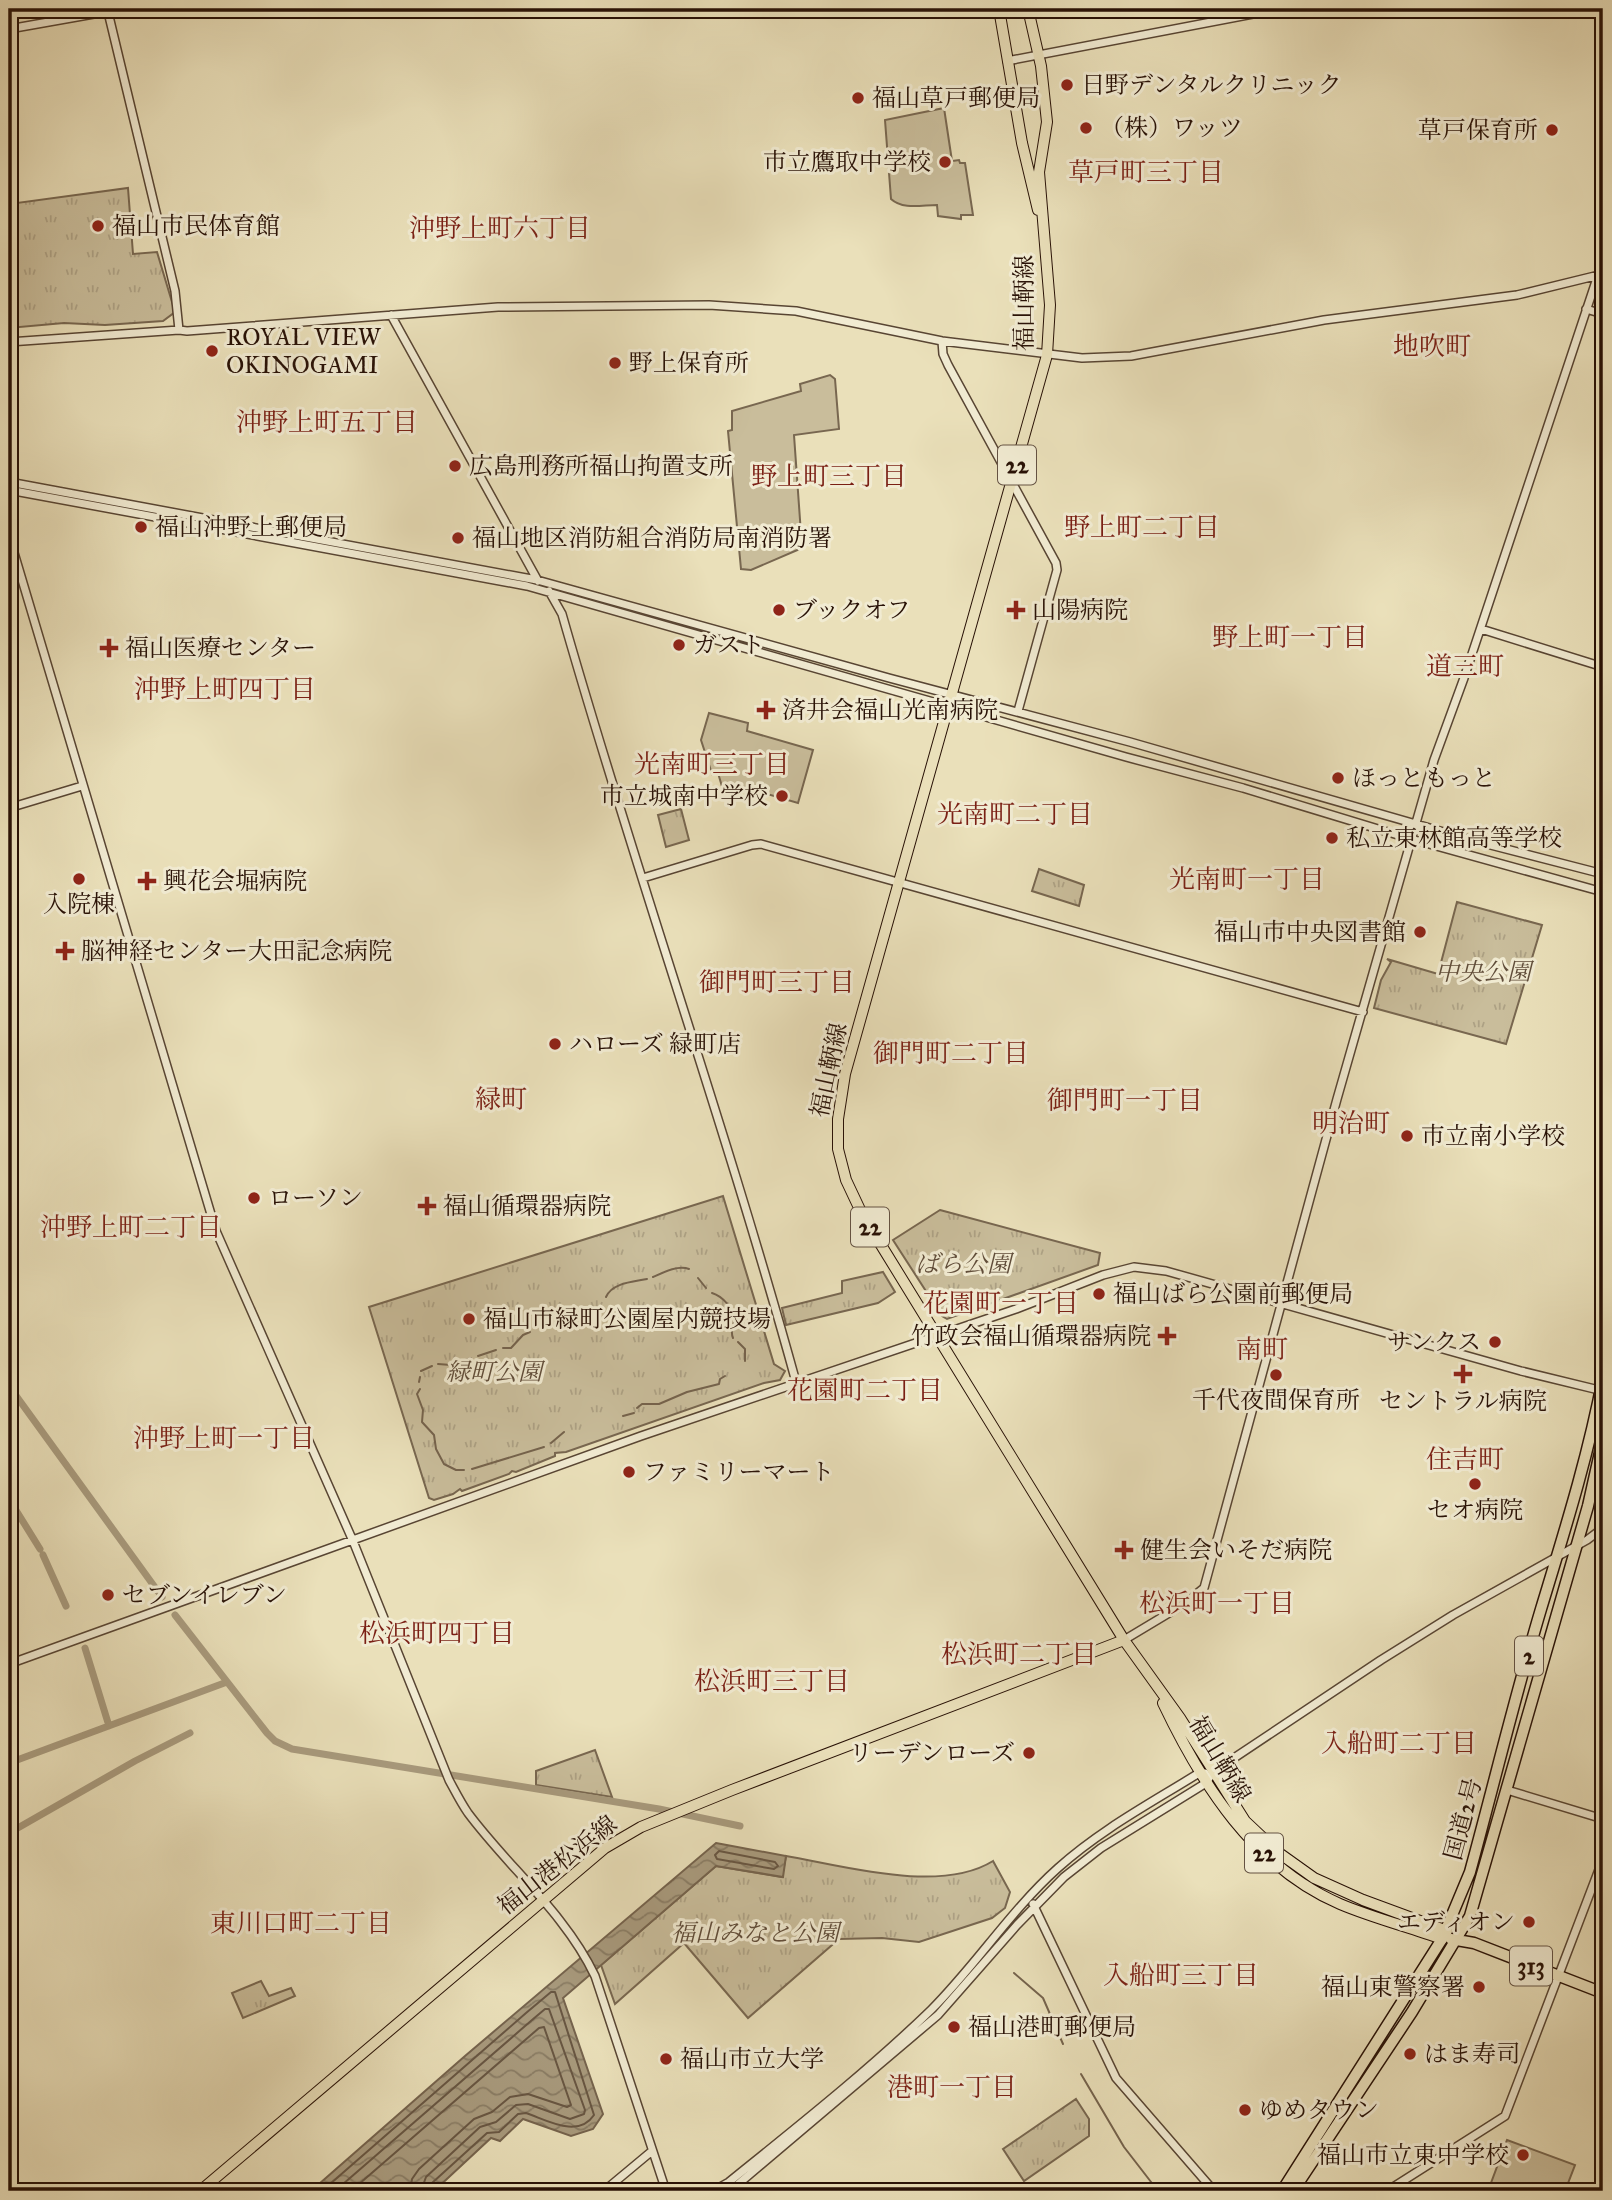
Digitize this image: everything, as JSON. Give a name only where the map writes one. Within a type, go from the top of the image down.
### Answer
[{"type":"highway","name":"国道2号","points":[[1282,2191],[1445,1935],[1470,1871],[1541,1609],[1558,1557],[1602,1391],[1603,1378]]},
{"type":"highway","name":"国道2号","points":[[1293,2191],[1458,1939],[1470,1916],[1576,1545],[1603,1439]]},
{"type":"highway","name":"313","points":[[1445,1935],[1603,1993]]},
{"type":"main road","name":"福山鞆線","points":[[999,9],[1022,143],[1043,231]]},
{"type":"main road","name":"福山鞆線","points":[[1028,9],[1039,55],[1047,122],[1039,172],[1050,305],[1048,355],[845,1074],[838,1119],[838,1149],[846,1180],[862,1214],[1124,1640],[1180,1718],[1245,1821],[1279,1853],[1314,1878],[1445,1935]]},
{"type":"main road","name":"福山港松浜線","points":[[200,2191],[605,1848],[641,1826],[1124,1640]]},
{"type":"main road","name":"福山鞆線","points":[[1156,1687],[1199,1773],[1238,1828],[1272,1860],[1307,1886],[1340,1904],[1445,1935]]},
{"type":"street","points":[[9,29],[122,9]]},
{"type":"street","points":[[1007,61],[1279,9]]},
{"type":"street","points":[[108,12],[175,291],[179,330]]},
{"type":"street","points":[[9,342],[498,307],[709,305],[796,312],[942,341],[1048,355],[1082,358],[1131,356],[1324,320],[1517,295],[1601,274]]},
{"type":"street","points":[[1124,1640],[1184,1604],[1204,1588],[1337,1099],[1434,760],[1481,629],[1586,309],[1601,274]]},
{"type":"street","points":[[1586,309],[1603,314]]},
{"type":"street","points":[[391,315],[537,580],[550,593],[562,614],[751,1225],[796,1381]]},
{"type":"street","points":[[942,341],[943,354],[948,365],[1056,563],[1057,570],[1018,711]]},
{"type":"street","points":[[9,482],[537,580],[1603,874]]},
{"type":"street","points":[[9,490],[514,583],[1603,892]]},
{"type":"street","points":[[9,536],[216,1231],[353,1541],[449,1780],[467,1812],[582,1950],[594,1976],[666,2191]]},
{"type":"street","points":[[1481,629],[1603,667]]},
{"type":"street","points":[[9,808],[82,786]]},
{"type":"street","points":[[643,878],[761,844],[834,862],[899,884],[1363,1012]]},
{"type":"street","points":[[9,1664],[796,1381],[1016,1309],[1103,1275],[1134,1267],[1166,1270],[1602,1391]]},
{"type":"street","points":[[730,2191],[938,2014],[1064,1877],[1101,1848],[1206,1783],[1213,1772],[1392,1653],[1603,1528]]},
{"type":"street","points":[[713,2191],[729,2182],[819,2108],[931,2010],[1057,1868],[1094,1839],[1199,1773],[1213,1772]]},
{"type":"street","points":[[1507,1790],[1603,1819]]},
{"type":"street","points":[[1387,2191],[1505,2116],[1603,1859]]},
{"type":"street","points":[[1030,1897],[1116,2078],[1214,2191]]},
{"type":"street","points":[[604,2191],[652,2151]]},
{"type":"green space","points":[[944,108],[952,161],[965,163],[973,215],[961,215],[961,219],[938,216],[937,205],[907,206],[891,199],[885,120]]},
{"type":"green space","points":[[128,188],[133,254],[157,252],[175,312],[163,321],[105,325],[64,323],[9,328],[9,204]]},
{"type":"green space","points":[[830,375],[835,379],[839,429],[794,435],[802,548],[751,570],[741,569],[728,431],[732,430],[732,411],[801,391],[800,384]]},
{"type":"green space","points":[[709,713],[748,723],[747,731],[813,750],[798,803],[743,787],[723,790],[718,773],[712,774],[701,740]]},
{"type":"green space","points":[[681,809],[689,840],[666,847],[658,815]]},
{"type":"green space","points":[[1039,869],[1084,885],[1079,906],[1032,891]]},
{"type":"green space","name":"中央公園","points":[[1457,902],[1542,925],[1506,1044],[1374,1008],[1381,980],[1391,962],[1387,959],[1438,974]]},
{"type":"green space","name":"緑町公園","points":[[723,1196],[774,1364],[785,1371],[780,1380],[764,1383],[566,1452],[555,1453],[555,1456],[516,1472],[512,1471],[462,1491],[460,1489],[434,1500],[429,1498],[369,1307]]},
{"type":"green space","name":"ばら公園","points":[[940,1210],[1100,1253],[1098,1265],[947,1319],[942,1316],[893,1240]]},
{"type":"green space","points":[[883,1272],[895,1292],[878,1303],[786,1325],[782,1308],[842,1293],[842,1281]]},
{"type":"green space","points":[[595,1750],[612,1797],[536,1785],[536,1771]]},
{"type":"green space","name":"福山みなと公園","points":[[786,1856],[863,1871],[920,1877],[971,1871],[993,1861],[1010,1892],[1005,1908],[992,1918],[919,1942],[882,1938],[839,1939],[748,2018],[684,1943],[615,2004],[601,1965],[716,1866],[782,1877]]},
{"type":"green space","points":[[261,1981],[269,1996],[291,1988],[295,1996],[243,2018],[232,1993]]},
{"type":"green space","points":[[1076,2099],[1089,2119],[1089,2136],[1024,2181],[1003,2149]]},
{"type":"green space","name":"福山市立東中学校","points":[[1507,2140],[1575,2165],[1565,2191],[1488,2191]]},
{"type":"water","points":[[716,1843],[786,1856],[783,1877],[716,1866],[563,1998],[603,2114],[593,2129],[571,2136],[523,2119],[500,2141],[491,2138],[434,2191],[311,2191],[465,2056]]},
{"type":"waterway","points":[[653,1277],[676,1268],[689,1269]]},
{"type":"waterway","points":[[698,1278],[706,1288]]},
{"type":"waterway","points":[[606,1297],[618,1286],[647,1279]]},
{"type":"waterway","points":[[712,1293],[724,1300],[734,1316],[733,1338]]},
{"type":"waterway","points":[[503,1348],[511,1348],[523,1335],[530,1332]]},
{"type":"waterway","points":[[738,1342],[745,1349],[745,1361]]},
{"type":"waterway","points":[[478,1356],[496,1350]]},
{"type":"waterway","points":[[438,1364],[451,1365],[471,1358]]},
{"type":"waterway","points":[[421,1371],[432,1366]]},
{"type":"waterway","points":[[637,1408],[642,1404],[659,1404],[687,1392],[719,1384],[720,1379],[725,1376]]},
{"type":"waterway","points":[[419,1382],[420,1377]]},
{"type":"waterway","points":[[9,1386],[162,1597]]},
{"type":"waterway","points":[[420,1389],[417,1394],[423,1410],[422,1422],[434,1435],[436,1449],[444,1464],[456,1470],[464,1470]]},
{"type":"waterway","points":[[623,1416],[634,1413]]},
{"type":"waterway","points":[[551,1443],[564,1432]]},
{"type":"waterway","points":[[472,1469],[544,1447]]},
{"type":"waterway","points":[[9,1499],[40,1549]]},
{"type":"waterway","points":[[43,1555],[66,1606]]},
{"type":"waterway","points":[[175,1615],[267,1733],[275,1741],[292,1749],[659,1809],[740,1826]]},
{"type":"waterway","points":[[85,1648],[109,1726]]},
{"type":"waterway","points":[[9,1763],[227,1682]]},
{"type":"waterway","points":[[9,1833],[190,1733]]},
{"type":"waterway","points":[[1014,1973],[1043,1998],[1063,2044]]},
{"type":"waterway","points":[[1081,2074],[1124,2147],[1158,2191]]},
{"type":"place","name":"日野デンタルクリニック","points":[[1067,85]]},
{"type":"place","name":"福山草戸郵便局","points":[[858,98]]},
{"type":"place","name":"（株）ワッツ","points":[[1086,128]]},
{"type":"place","name":"草戸保育所","points":[[1552,130]]},
{"type":"place","name":"市立鷹取中学校","points":[[945,162]]},
{"type":"place","name":"福山市民体育館","points":[[98,226]]},
{"type":"place","name":"ROYAL VIEW OKINOGAMI","points":[[212,351]]},
{"type":"place","name":"野上保育所","points":[[615,363]]},
{"type":"place","name":"広島刑務所福山拘置支所","points":[[455,466]]},
{"type":"place","name":"福山沖野上郵便局","points":[[141,527]]},
{"type":"place","name":"福山地区消防組合消防局南消防署","points":[[458,538]]},
{"type":"place","name":"ブックオフ","points":[[779,610]]},
{"type":"place","name":"山陽病院","points":[[1016,610]]},
{"type":"place","name":"ガスト","points":[[679,645]]},
{"type":"place","name":"福山医療センター","points":[[109,648]]},
{"type":"place","name":"済井会福山光南病院","points":[[766,710]]},
{"type":"place","name":"ほっともっと","points":[[1338,778]]},
{"type":"place","name":"市立城南中学校","points":[[782,796]]},
{"type":"place","name":"私立東林館高等学校","points":[[1332,838]]},
{"type":"place","name":"入院棟","points":[[79,879]]},
{"type":"place","name":"興花会堀病院","points":[[147,881]]},
{"type":"place","name":"福山市中央図書館","points":[[1420,932]]},
{"type":"place","name":"脳神経センター大田記念病院","points":[[65,951]]},
{"type":"place","name":"ハローズ 緑町店","points":[[555,1044]]},
{"type":"place","name":"市立南小学校","points":[[1407,1136]]},
{"type":"place","name":"ローソン","points":[[254,1198]]},
{"type":"place","name":"福山循環器病院","points":[[427,1206]]},
{"type":"place","name":"福山ばら公園前郵便局","points":[[1099,1294]]},
{"type":"place","name":"福山市緑町公園屋内競技場","points":[[469,1319]]},
{"type":"place","name":"竹政会福山循環器病院","points":[[1167,1336]]},
{"type":"place","name":"サンクス","points":[[1495,1342]]},
{"type":"place","name":"セントラル病院","points":[[1463,1374]]},
{"type":"place","name":"千代夜間保育所","points":[[1276,1375]]},
{"type":"place","name":"ファミリーマート","points":[[629,1472]]},
{"type":"place","name":"セオ病院","points":[[1475,1484]]},
{"type":"place","name":"健生会いそだ病院","points":[[1124,1550]]},
{"type":"place","name":"セブンイレブン","points":[[108,1595]]},
{"type":"place","name":"リーデンローズ","points":[[1029,1753]]},
{"type":"place","name":"エディオン","points":[[1529,1922]]},
{"type":"place","name":"福山東警察署","points":[[1479,1987]]},
{"type":"place","name":"福山港町郵便局","points":[[954,2027]]},
{"type":"place","name":"はま寿司","points":[[1410,2054]]},
{"type":"place","name":"福山市立大学","points":[[666,2059]]},
{"type":"place","name":"ゆめタウン","points":[[1245,2110]]},
{"type":"place","name":"福山市立東中学校","points":[[1523,2155]]},
{"type":"district","name":"草戸町三丁目","points":[[1146,172]]},
{"type":"district","name":"沖野上町六丁目","points":[[500,228]]},
{"type":"district","name":"地吹町","points":[[1432,346]]},
{"type":"district","name":"沖野上町五丁目","points":[[327,422]]},
{"type":"district","name":"野上町三丁目","points":[[829,476]]},
{"type":"district","name":"野上町二丁目","points":[[1142,527]]},
{"type":"district","name":"野上町一丁目","points":[[1290,637]]},
{"type":"district","name":"道三町","points":[[1465,666]]},
{"type":"district","name":"沖野上町四丁目","points":[[225,689]]},
{"type":"district","name":"光南町三丁目","points":[[712,764]]},
{"type":"district","name":"光南町二丁目","points":[[1015,814]]},
{"type":"district","name":"光南町一丁目","points":[[1247,879]]},
{"type":"district","name":"御門町三丁目","points":[[777,982]]},
{"type":"district","name":"御門町二丁目","points":[[951,1053]]},
{"type":"district","name":"緑町","points":[[501,1099]]},
{"type":"district","name":"御門町一丁目","points":[[1125,1100]]},
{"type":"district","name":"明治町","points":[[1351,1123]]},
{"type":"district","name":"沖野上町二丁目","points":[[131,1227]]},
{"type":"district","name":"花園町一丁目","points":[[1001,1303]]},
{"type":"district","name":"南町","points":[[1262,1349]]},
{"type":"district","name":"花園町二丁目","points":[[865,1390]]},
{"type":"district","name":"沖野上町一丁目","points":[[224,1438]]},
{"type":"district","name":"住吉町","points":[[1465,1459]]},
{"type":"district","name":"松浜町一丁目","points":[[1217,1603]]},
{"type":"district","name":"松浜町四丁目","points":[[437,1633]]},
{"type":"district","name":"松浜町二丁目","points":[[1019,1654]]},
{"type":"district","name":"松浜町三丁目","points":[[772,1681]]},
{"type":"district","name":"入船町二丁目","points":[[1399,1743]]},
{"type":"district","name":"東川口町二丁目","points":[[301,1923]]},
{"type":"district","name":"入船町三丁目","points":[[1181,1975]]},
{"type":"district","name":"港町一丁目","points":[[952,2087]]}]
